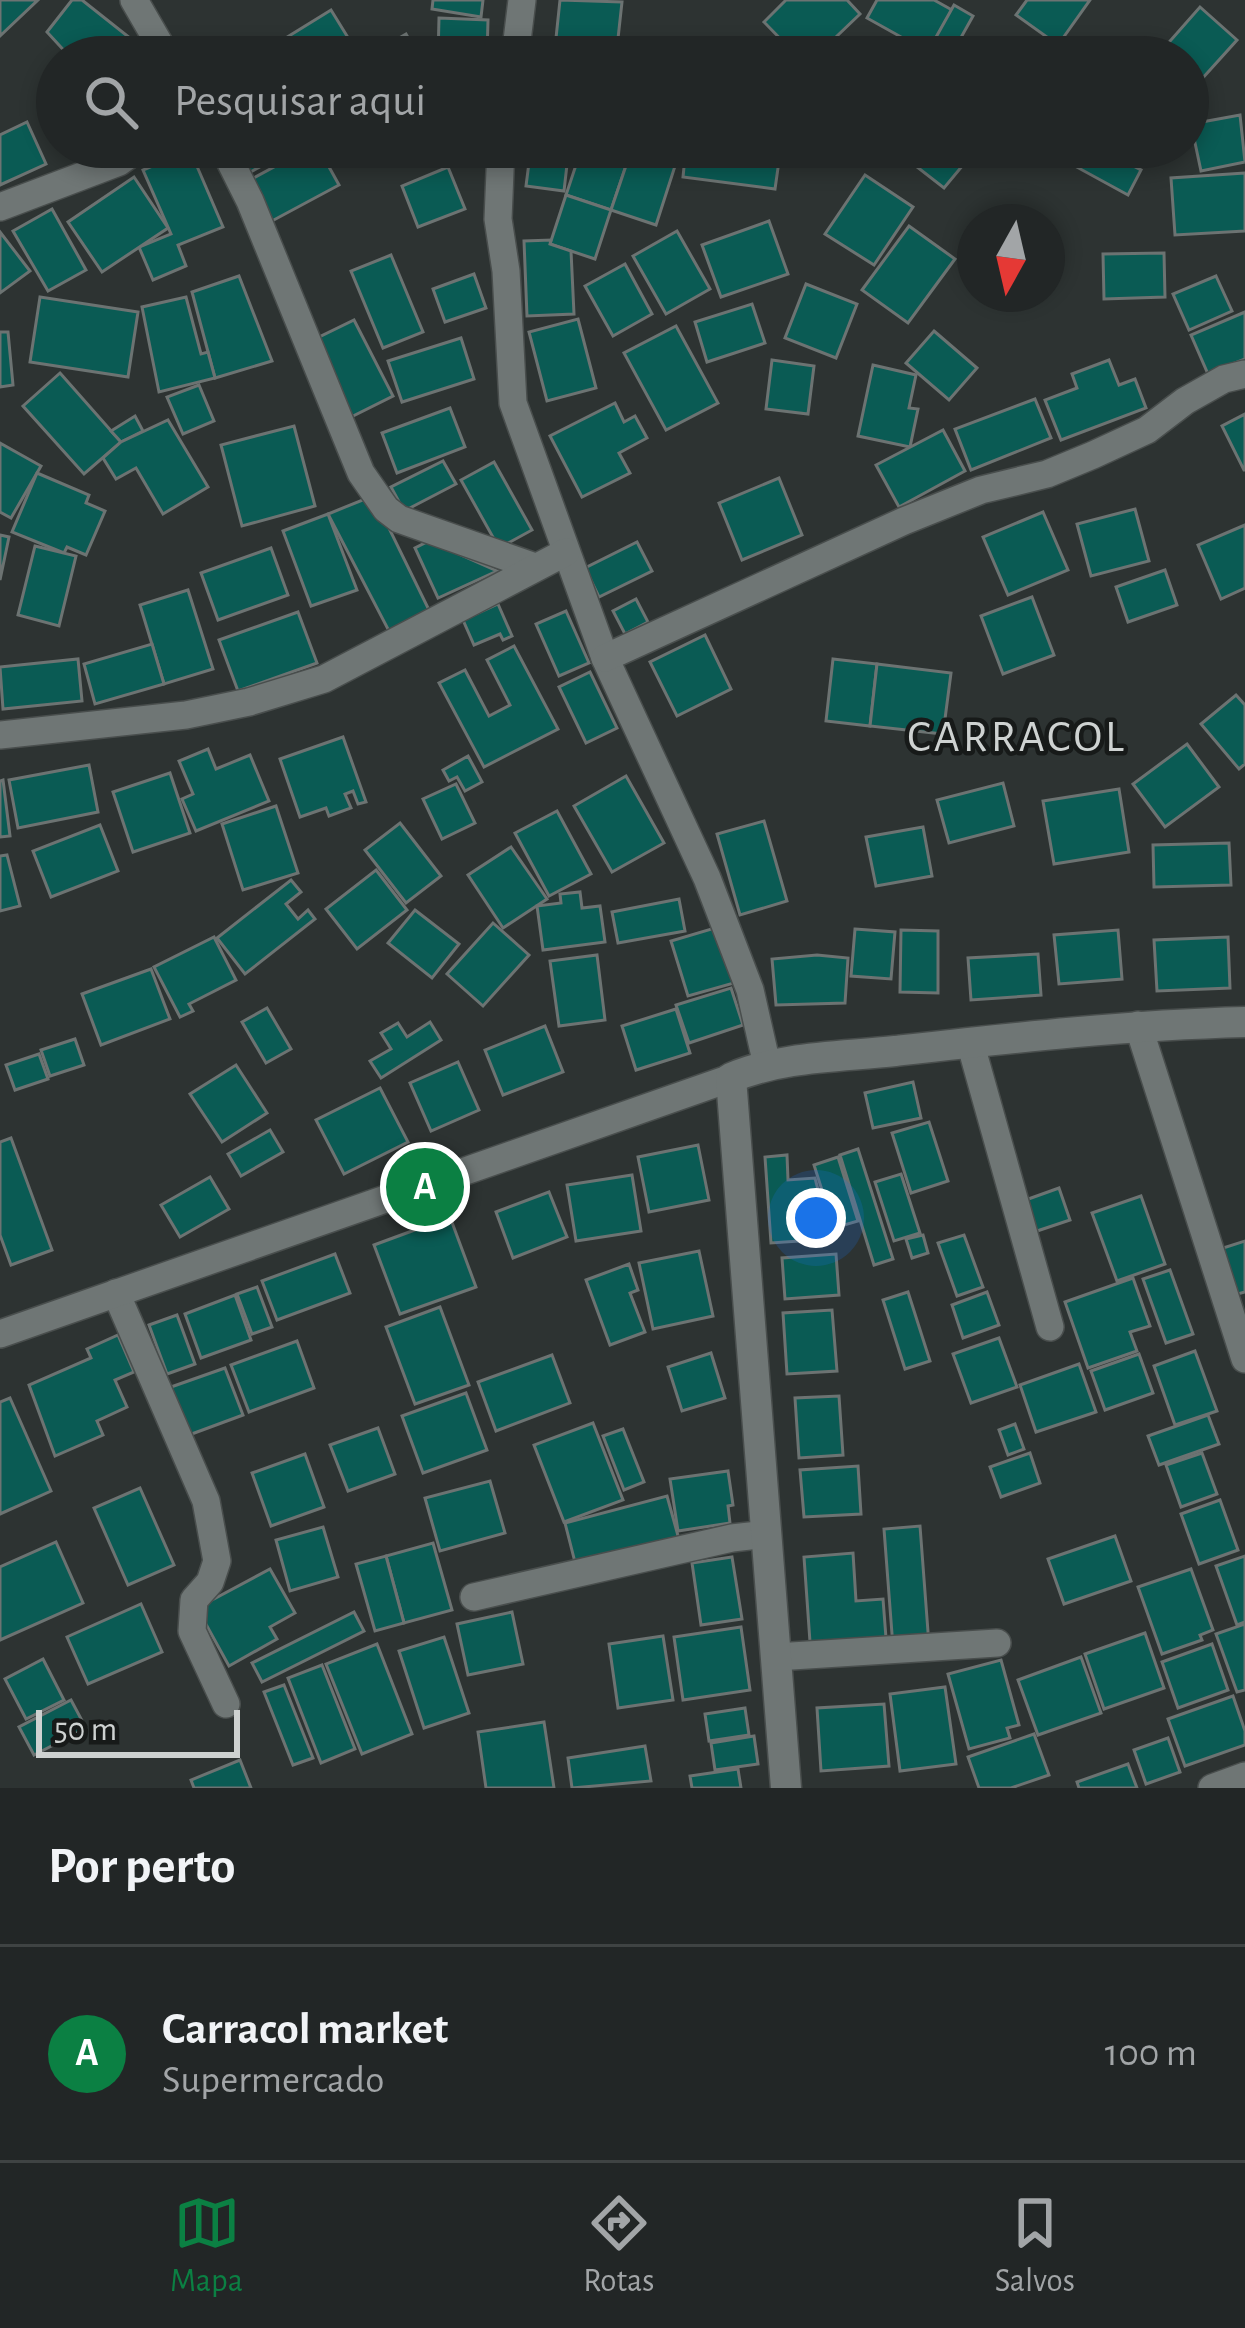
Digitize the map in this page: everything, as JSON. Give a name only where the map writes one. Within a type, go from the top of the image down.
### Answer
[{"type":"main road","points":[[786,1788],[731,1078],[767,1065],[970,1042],[1138,1024],[1245,1022]]},
{"type":"street","points":[[134,0],[155,36]]},
{"type":"street","points":[[518,36],[522,0]]},
{"type":"street","points":[[0,207],[103,168]]},
{"type":"street","points":[[234,168],[361,473],[386,509],[415,526],[536,567]]},
{"type":"street","points":[[500,168],[498,219],[506,271],[513,404],[605,658],[706,878],[750,990],[767,1065]]},
{"type":"street","points":[[605,658],[904,521],[981,490],[1047,475],[1148,430],[1185,401],[1224,379],[1245,374]]},
{"type":"street","points":[[0,735],[187,715],[324,679],[566,552]]},
{"type":"street","points":[[1138,1024],[1245,1360]]},
{"type":"street","points":[[970,1042],[1050,1327]]},
{"type":"street","points":[[0,1334],[731,1078]]},
{"type":"street","points":[[116,1293],[206,1501],[217,1561],[210,1582],[194,1600],[192,1631],[226,1704]]},
{"type":"street","points":[[474,1597],[731,1538],[767,1534]]},
{"type":"street","points":[[776,1658],[997,1643]]},
{"type":"street","points":[[1212,1788],[1245,1776]]},
{"type":"building","points":[[0,0],[38,0],[0,36]]},
{"type":"building","points":[[72,0],[82,0],[127,36],[51,36],[47,32]]},
{"type":"building","points":[[433,0],[483,0],[481,17],[432,9]]},
{"type":"building","points":[[560,0],[622,2],[618,36],[556,36]]},
{"type":"building","points":[[786,0],[847,0],[860,14],[837,36],[778,36],[764,22]]},
{"type":"building","points":[[877,0],[934,0],[952,10],[937,36],[899,36],[867,18]]},
{"type":"building","points":[[1027,0],[1090,0],[1064,36],[1045,36],[1016,15]]},
{"type":"building","points":[[954,5],[973,16],[962,36],[937,36]]},
{"type":"building","points":[[1200,7],[1237,40],[1209,71],[1209,36],[1174,36]]},
{"type":"building","points":[[331,10],[347,36],[289,36]]},
{"type":"building","points":[[439,18],[488,20],[488,36],[439,36]]},
{"type":"building","points":[[1240,115],[1245,162],[1201,171],[1209,168],[1209,121]]},
{"type":"building","points":[[27,122],[36,142],[37,168],[0,185],[0,135]]},
{"type":"building","points":[[198,168],[223,227],[178,245],[186,266],[153,280],[139,247],[171,234],[143,170]]},
{"type":"building","points":[[272,168],[330,168],[339,185],[270,222],[248,181]]},
{"type":"building","points":[[448,168],[465,209],[418,227],[402,186]]},
{"type":"building","points":[[528,168],[567,168],[564,191],[526,186]]},
{"type":"building","points":[[575,168],[625,168],[611,210],[566,195]]},
{"type":"building","points":[[625,168],[674,168],[656,225],[611,210]]},
{"type":"building","points":[[684,168],[778,168],[775,189],[683,177]]},
{"type":"building","points":[[918,168],[961,168],[944,188]]},
{"type":"building","points":[[1078,168],[1141,170],[1128,195]]},
{"type":"building","points":[[1245,173],[1245,231],[1175,235],[1171,178]]},
{"type":"building","points":[[865,175],[913,207],[874,265],[825,234]]},
{"type":"building","points":[[134,177],[168,228],[102,272],[68,222]]},
{"type":"building","points":[[566,195],[611,210],[595,259],[550,244]]},
{"type":"building","points":[[52,209],[86,270],[48,291],[13,231]]},
{"type":"building","points":[[769,221],[788,274],[721,297],[702,245]]},
{"type":"building","points":[[909,226],[955,259],[908,323],[862,290]]},
{"type":"building","points":[[677,231],[710,289],[666,314],[633,256]]},
{"type":"building","points":[[0,232],[30,271],[0,293]]},
{"type":"building","points":[[551,240],[550,244],[571,251],[574,314],[527,316],[524,241]]},
{"type":"building","points":[[1164,253],[1165,297],[1104,299],[1103,254]]},
{"type":"building","points":[[391,255],[423,332],[383,348],[351,271]]},
{"type":"building","points":[[625,264],[652,314],[613,336],[585,286]]},
{"type":"building","points":[[474,274],[486,308],[445,322],[433,289]]},
{"type":"building","points":[[239,276],[272,361],[215,378],[192,292]]},
{"type":"building","points":[[1216,276],[1232,311],[1189,330],[1173,294]]},
{"type":"building","points":[[806,284],[857,304],[836,358],[785,338]]},
{"type":"building","points":[[40,297],[138,312],[128,377],[30,362]]},
{"type":"building","points":[[186,297],[201,354],[208,352],[215,378],[159,392],[142,307]]},
{"type":"building","points":[[752,304],[765,343],[707,362],[695,322]]},
{"type":"building","points":[[1245,312],[1245,359],[1208,374],[1191,335]]},
{"type":"building","points":[[578,319],[596,388],[547,401],[529,332]]},
{"type":"building","points":[[354,320],[393,396],[349,418],[309,342]]},
{"type":"building","points":[[676,326],[718,403],[666,430],[624,353]]},
{"type":"building","points":[[934,331],[977,368],[949,400],[906,363]]},
{"type":"building","points":[[0,332],[8,332],[13,385],[0,387]]},
{"type":"building","points":[[461,338],[474,379],[402,402],[388,361]]},
{"type":"building","points":[[772,360],[814,366],[808,414],[766,409]]},
{"type":"building","points":[[1109,360],[1119,385],[1135,379],[1146,408],[1061,440],[1045,400],[1077,388],[1072,374]]},
{"type":"building","points":[[873,365],[916,375],[909,408],[918,409],[910,447],[858,436]]},
{"type":"building","points":[[60,373],[121,442],[84,474],[23,406]]},
{"type":"building","points":[[199,385],[214,421],[183,434],[167,397]]},
{"type":"building","points":[[1035,399],[1051,438],[971,470],[955,429]]},
{"type":"building","points":[[615,403],[624,422],[635,416],[647,438],[619,453],[630,473],[582,497],[550,436]]},
{"type":"building","points":[[450,408],[465,447],[397,473],[382,433]]},
{"type":"building","points":[[1245,414],[1245,470],[1244,470],[1222,426]]},
{"type":"building","points":[[135,416],[143,431],[121,442],[111,431]]},
{"type":"building","points":[[168,420],[208,487],[163,514],[136,468],[116,479],[103,458],[121,442]]},
{"type":"building","points":[[294,426],[315,506],[242,526],[221,445]]},
{"type":"building","points":[[943,430],[965,471],[899,507],[876,465]]},
{"type":"building","points":[[0,443],[41,466],[11,518],[0,512]]},
{"type":"building","points":[[443,461],[456,484],[404,511],[391,487]]},
{"type":"building","points":[[494,462],[532,530],[499,548],[461,480]]},
{"type":"building","points":[[37,473],[89,495],[86,503],[105,511],[86,555],[67,547],[64,553],[12,532]]},
{"type":"building","points":[[779,478],[802,535],[742,560],[719,503]]},
{"type":"building","points":[[365,499],[387,524],[429,610],[390,633],[328,514]]},
{"type":"building","points":[[1135,509],[1149,561],[1091,576],[1077,524]]},
{"type":"building","points":[[1043,512],[1068,570],[1008,595],[983,537]]},
{"type":"building","points":[[328,514],[357,590],[311,606],[283,531]]},
{"type":"building","points":[[1245,525],[1245,588],[1221,599],[1198,545]]},
{"type":"building","points":[[0,535],[9,537],[0,580]]},
{"type":"building","points":[[429,541],[497,571],[438,598],[415,548]]},
{"type":"building","points":[[637,542],[652,571],[599,597],[585,568]]},
{"type":"building","points":[[35,546],[76,556],[59,626],[18,615]]},
{"type":"building","points":[[271,548],[288,595],[218,620],[201,573]]},
{"type":"building","points":[[1165,570],[1177,605],[1128,622],[1116,587]]},
{"type":"building","points":[[188,590],[213,669],[164,684],[140,605]]},
{"type":"building","points":[[1032,597],[1054,655],[1003,674],[981,616]]},
{"type":"building","points":[[636,599],[648,622],[625,634],[613,611]]},
{"type":"building","points":[[498,604],[512,636],[503,640],[500,634],[474,645],[463,620]]},
{"type":"building","points":[[566,611],[589,663],[559,676],[536,624]]},
{"type":"building","points":[[298,612],[317,663],[238,691],[219,640]]},
{"type":"building","points":[[705,635],[731,689],[677,716],[650,662]]},
{"type":"building","points":[[152,644],[164,684],[95,704],[84,664]]},
{"type":"building","points":[[514,646],[558,729],[484,767],[439,683],[465,670],[489,716],[510,705],[487,660]]},
{"type":"building","points":[[78,659],[82,701],[3,709],[0,667]]},
{"type":"building","points":[[833,659],[877,664],[870,726],[826,721]]},
{"type":"building","points":[[877,664],[951,673],[943,734],[870,726]]},
{"type":"building","points":[[590,672],[617,728],[586,743],[559,687]]},
{"type":"building","points":[[1236,695],[1245,705],[1245,764],[1239,769],[1201,724]]},
{"type":"building","points":[[343,737],[366,802],[358,804],[353,791],[345,794],[351,808],[329,816],[326,808],[300,817],[280,759]]},
{"type":"building","points":[[1187,744],[1219,787],[1165,827],[1133,784]]},
{"type":"building","points":[[208,749],[216,769],[250,755],[269,801],[196,831],[182,799],[193,794],[179,761]]},
{"type":"building","points":[[468,756],[482,782],[465,791],[457,777],[449,781],[443,770]]},
{"type":"building","points":[[89,765],[98,812],[18,828],[9,780]]},
{"type":"building","points":[[170,773],[190,833],[133,852],[113,792]]},
{"type":"building","points":[[626,776],[664,843],[612,872],[574,806]]},
{"type":"building","points":[[0,781],[10,836],[0,837]]},
{"type":"building","points":[[1003,783],[1014,826],[949,843],[937,800]]},
{"type":"building","points":[[456,784],[475,823],[442,839],[423,799]]},
{"type":"building","points":[[1119,789],[1129,852],[1054,864],[1043,801]]},
{"type":"building","points":[[276,806],[298,873],[243,890],[222,824]]},
{"type":"building","points":[[557,811],[591,874],[549,896],[515,833]]},
{"type":"building","points":[[764,821],[787,901],[740,915],[717,834]]},
{"type":"building","points":[[400,823],[441,876],[406,903],[365,850]]},
{"type":"building","points":[[100,825],[118,871],[51,897],[33,851]]},
{"type":"building","points":[[923,827],[932,876],[876,886],[866,837]]},
{"type":"building","points":[[1229,843],[1231,885],[1154,887],[1153,845]]},
{"type":"building","points":[[511,847],[547,899],[503,928],[468,875]]},
{"type":"building","points":[[7,855],[20,906],[0,911],[0,856]]},
{"type":"building","points":[[376,870],[407,910],[357,949],[326,909]]},
{"type":"building","points":[[291,880],[301,892],[286,904],[298,919],[308,910],[315,919],[245,974],[217,938]]},
{"type":"building","points":[[580,892],[582,908],[600,906],[605,942],[543,950],[537,906],[561,903],[560,894]]},
{"type":"building","points":[[679,899],[685,931],[618,943],[612,912]]},
{"type":"building","points":[[415,910],[459,944],[432,978],[388,943]]},
{"type":"building","points":[[493,923],[529,955],[483,1006],[447,974]]},
{"type":"building","points":[[718,927],[734,983],[688,996],[671,941]]},
{"type":"building","points":[[855,929],[895,932],[891,979],[851,976]]},
{"type":"building","points":[[901,930],[938,931],[938,993],[900,992]]},
{"type":"building","points":[[1118,930],[1122,979],[1059,984],[1054,935]]},
{"type":"building","points":[[214,937],[236,980],[189,1004],[193,1011],[180,1017],[154,967]]},
{"type":"building","points":[[1228,937],[1230,988],[1157,991],[1154,940]]},
{"type":"building","points":[[1038,954],[1041,995],[971,1000],[968,958]]},
{"type":"building","points":[[597,955],[605,1020],[559,1026],[550,961]]},
{"type":"building","points":[[848,958],[845,1003],[776,1005],[772,959]]},
{"type":"building","points":[[151,969],[170,1019],[101,1045],[82,994]]},
{"type":"building","points":[[731,988],[743,1025],[689,1043],[676,1005]]},
{"type":"building","points":[[267,1008],[291,1049],[266,1063],[242,1022]]},
{"type":"building","points":[[676,1009],[690,1053],[636,1070],[622,1026]]},
{"type":"building","points":[[430,1022],[441,1040],[381,1078],[370,1061],[391,1049],[381,1033],[398,1023],[407,1037]]},
{"type":"building","points":[[545,1026],[563,1072],[503,1095],[485,1050]]},
{"type":"building","points":[[75,1039],[84,1065],[50,1076],[41,1050]]},
{"type":"building","points":[[39,1054],[48,1079],[15,1090],[6,1065]]},
{"type":"building","points":[[458,1062],[479,1110],[431,1131],[410,1083]]},
{"type":"building","points":[[236,1065],[267,1113],[222,1142],[190,1094]]},
{"type":"building","points":[[913,1082],[921,1118],[873,1128],[865,1093]]},
{"type":"building","points":[[380,1088],[408,1142],[344,1174],[316,1120]]},
{"type":"building","points":[[929,1122],[948,1181],[911,1193],[892,1133]]},
{"type":"building","points":[[270,1130],[283,1152],[241,1176],[228,1154]]},
{"type":"building","points":[[11,1138],[52,1250],[11,1265],[0,1235],[0,1142]]},
{"type":"building","points":[[698,1145],[709,1200],[649,1212],[638,1157]]},
{"type":"building","points":[[858,1149],[893,1259],[874,1265],[840,1155]]},
{"type":"building","points":[[787,1155],[788,1180],[815,1178],[822,1205],[808,1206],[809,1219],[826,1217],[828,1239],[771,1243],[765,1157]]},
{"type":"building","points":[[838,1157],[858,1221],[834,1228],[814,1165]]},
{"type":"building","points":[[901,1174],[920,1233],[894,1241],[875,1182]]},
{"type":"building","points":[[632,1175],[641,1231],[576,1241],[567,1185]]},
{"type":"building","points":[[210,1177],[229,1209],[180,1237],[161,1205]]},
{"type":"building","points":[[1059,1188],[1070,1220],[1031,1233],[1020,1202]]},
{"type":"building","points":[[549,1192],[567,1237],[513,1258],[496,1212]]},
{"type":"building","points":[[1141,1196],[1165,1264],[1117,1281],[1092,1213]]},
{"type":"building","points":[[450,1217],[476,1287],[400,1314],[374,1245]]},
{"type":"building","points":[[923,1235],[928,1253],[912,1258],[906,1239]]},
{"type":"building","points":[[964,1235],[983,1287],[957,1296],[938,1243]]},
{"type":"building","points":[[1245,1241],[1245,1292],[1234,1295],[1220,1249]]},
{"type":"building","points":[[699,1251],[713,1316],[653,1329],[639,1263]]},
{"type":"building","points":[[335,1254],[350,1293],[277,1320],[262,1281]]},
{"type":"building","points":[[836,1254],[839,1295],[785,1299],[782,1258]]},
{"type":"building","points":[[629,1264],[638,1290],[630,1293],[645,1332],[610,1345],[586,1280]]},
{"type":"building","points":[[1170,1270],[1193,1334],[1166,1343],[1143,1279]]},
{"type":"building","points":[[1133,1278],[1150,1326],[1130,1332],[1137,1351],[1088,1368],[1065,1302]]},
{"type":"building","points":[[257,1287],[272,1327],[252,1334],[237,1294]]},
{"type":"building","points":[[908,1292],[930,1361],[905,1369],[883,1300]]},
{"type":"building","points":[[987,1292],[999,1325],[963,1338],[952,1305]]},
{"type":"building","points":[[235,1295],[251,1340],[201,1358],[185,1314]]},
{"type":"building","points":[[440,1307],[469,1385],[415,1404],[386,1327]]},
{"type":"building","points":[[832,1310],[837,1371],[787,1374],[783,1313]]},
{"type":"building","points":[[177,1315],[195,1364],[167,1374],[149,1325]]},
{"type":"building","points":[[118,1335],[134,1372],[115,1380],[127,1407],[97,1421],[103,1435],[55,1456],[29,1385],[91,1358],[87,1349]]},
{"type":"building","points":[[999,1338],[1017,1387],[971,1403],[953,1354]]},
{"type":"building","points":[[297,1341],[314,1388],[249,1412],[231,1365]]},
{"type":"building","points":[[1195,1351],[1217,1411],[1175,1425],[1154,1366]]},
{"type":"building","points":[[711,1353],[725,1398],[682,1411],[668,1367]]},
{"type":"building","points":[[1139,1354],[1153,1393],[1105,1410],[1091,1371]]},
{"type":"building","points":[[552,1355],[570,1403],[496,1431],[478,1382]]},
{"type":"building","points":[[1079,1364],[1096,1412],[1036,1432],[1020,1385]]},
{"type":"building","points":[[225,1368],[243,1415],[189,1435],[171,1387]]},
{"type":"building","points":[[466,1393],[487,1450],[423,1473],[402,1416]]},
{"type":"building","points":[[839,1396],[843,1455],[799,1458],[795,1398]]},
{"type":"building","points":[[10,1398],[51,1491],[0,1514],[0,1402]]},
{"type":"building","points":[[1208,1415],[1219,1444],[1159,1465],[1148,1436]]},
{"type":"building","points":[[593,1423],[623,1500],[564,1522],[534,1445]]},
{"type":"building","points":[[1015,1424],[1024,1449],[1008,1455],[999,1430]]},
{"type":"building","points":[[378,1428],[395,1474],[348,1491],[330,1445]]},
{"type":"building","points":[[623,1429],[644,1482],[624,1490],[603,1436]]},
{"type":"building","points":[[1030,1453],[1040,1483],[1001,1497],[990,1467]]},
{"type":"building","points":[[1202,1453],[1217,1494],[1181,1507],[1166,1465]]},
{"type":"building","points":[[305,1454],[324,1507],[271,1526],[252,1473]]},
{"type":"building","points":[[858,1466],[861,1514],[804,1517],[800,1470]]},
{"type":"building","points":[[728,1471],[733,1505],[728,1506],[730,1523],[678,1531],[670,1479]]},
{"type":"building","points":[[490,1481],[505,1533],[440,1551],[425,1498]]},
{"type":"building","points":[[140,1488],[174,1565],[128,1585],[94,1508]]},
{"type":"building","points":[[667,1496],[680,1543],[577,1570],[565,1523]]},
{"type":"building","points":[[1220,1500],[1238,1550],[1199,1564],[1181,1514]]},
{"type":"building","points":[[920,1526],[929,1645],[893,1647],[884,1529]]},
{"type":"building","points":[[323,1527],[338,1577],[290,1591],[276,1540]]},
{"type":"building","points":[[1115,1536],[1131,1581],[1064,1604],[1048,1559]]},
{"type":"building","points":[[56,1542],[83,1603],[0,1640],[0,1567]]},
{"type":"building","points":[[433,1543],[452,1610],[404,1623],[386,1556]]},
{"type":"building","points":[[853,1553],[856,1601],[883,1599],[886,1638],[810,1642],[804,1557]]},
{"type":"building","points":[[386,1556],[404,1623],[375,1631],[356,1564]]},
{"type":"building","points":[[1245,1556],[1245,1622],[1237,1625],[1216,1566]]},
{"type":"building","points":[[732,1557],[742,1619],[701,1625],[692,1563]]},
{"type":"building","points":[[270,1569],[295,1613],[270,1627],[277,1639],[229,1666],[197,1608]]},
{"type":"building","points":[[1191,1569],[1213,1630],[1200,1635],[1202,1640],[1162,1654],[1138,1587]]},
{"type":"building","points":[[141,1604],[162,1652],[88,1684],[67,1637]]},
{"type":"building","points":[[354,1612],[364,1631],[262,1682],[252,1663]]},
{"type":"building","points":[[512,1612],[523,1664],[468,1675],[457,1624]]},
{"type":"building","points":[[1245,1624],[1245,1690],[1237,1692],[1216,1634]]},
{"type":"building","points":[[741,1627],[750,1690],[683,1700],[674,1637]]},
{"type":"building","points":[[1145,1633],[1164,1688],[1104,1709],[1085,1654]]},
{"type":"building","points":[[663,1636],[673,1700],[618,1708],[609,1644]]},
{"type":"building","points":[[444,1637],[469,1713],[424,1728],[399,1651]]},
{"type":"building","points":[[377,1644],[412,1734],[362,1754],[326,1664]]},
{"type":"building","points":[[1212,1644],[1228,1690],[1178,1708],[1162,1662]]},
{"type":"building","points":[[1081,1657],[1101,1713],[1038,1735],[1018,1680]]},
{"type":"building","points":[[43,1659],[64,1700],[26,1719],[5,1679]]},
{"type":"building","points":[[1001,1660],[1019,1725],[1007,1728],[1010,1738],[969,1749],[948,1674]]},
{"type":"building","points":[[322,1665],[355,1749],[321,1763],[288,1678]]},
{"type":"building","points":[[284,1685],[313,1758],[293,1765],[264,1692]]},
{"type":"building","points":[[945,1687],[956,1764],[900,1771],[890,1694]]},
{"type":"building","points":[[1233,1696],[1245,1745],[1185,1766],[1168,1719]]},
{"type":"building","points":[[71,1700],[86,1728],[34,1755],[19,1727]]},
{"type":"building","points":[[884,1704],[889,1766],[821,1771],[817,1708]]},
{"type":"building","points":[[745,1708],[749,1735],[709,1741],[705,1714]]},
{"type":"building","points":[[544,1722],[554,1788],[486,1788],[478,1732]]},
{"type":"building","points":[[1034,1734],[1049,1775],[1011,1788],[979,1788],[968,1757]]},
{"type":"building","points":[[754,1736],[758,1764],[715,1770],[711,1743]]},
{"type":"building","points":[[1168,1738],[1180,1772],[1146,1784],[1134,1750]]},
{"type":"building","points":[[645,1746],[651,1781],[572,1788],[568,1758]]},
{"type":"building","points":[[240,1760],[251,1788],[194,1788],[191,1780]]},
{"type":"building","points":[[1128,1764],[1137,1788],[1079,1788],[1077,1782]]},
{"type":"building","points":[[738,1769],[741,1788],[692,1788],[690,1776]]},
{"type":"place","name":"Carracol market","points":[[425,1187]]},
{"type":"district","name":"CARRACOL","points":[[1017,735]]}]
